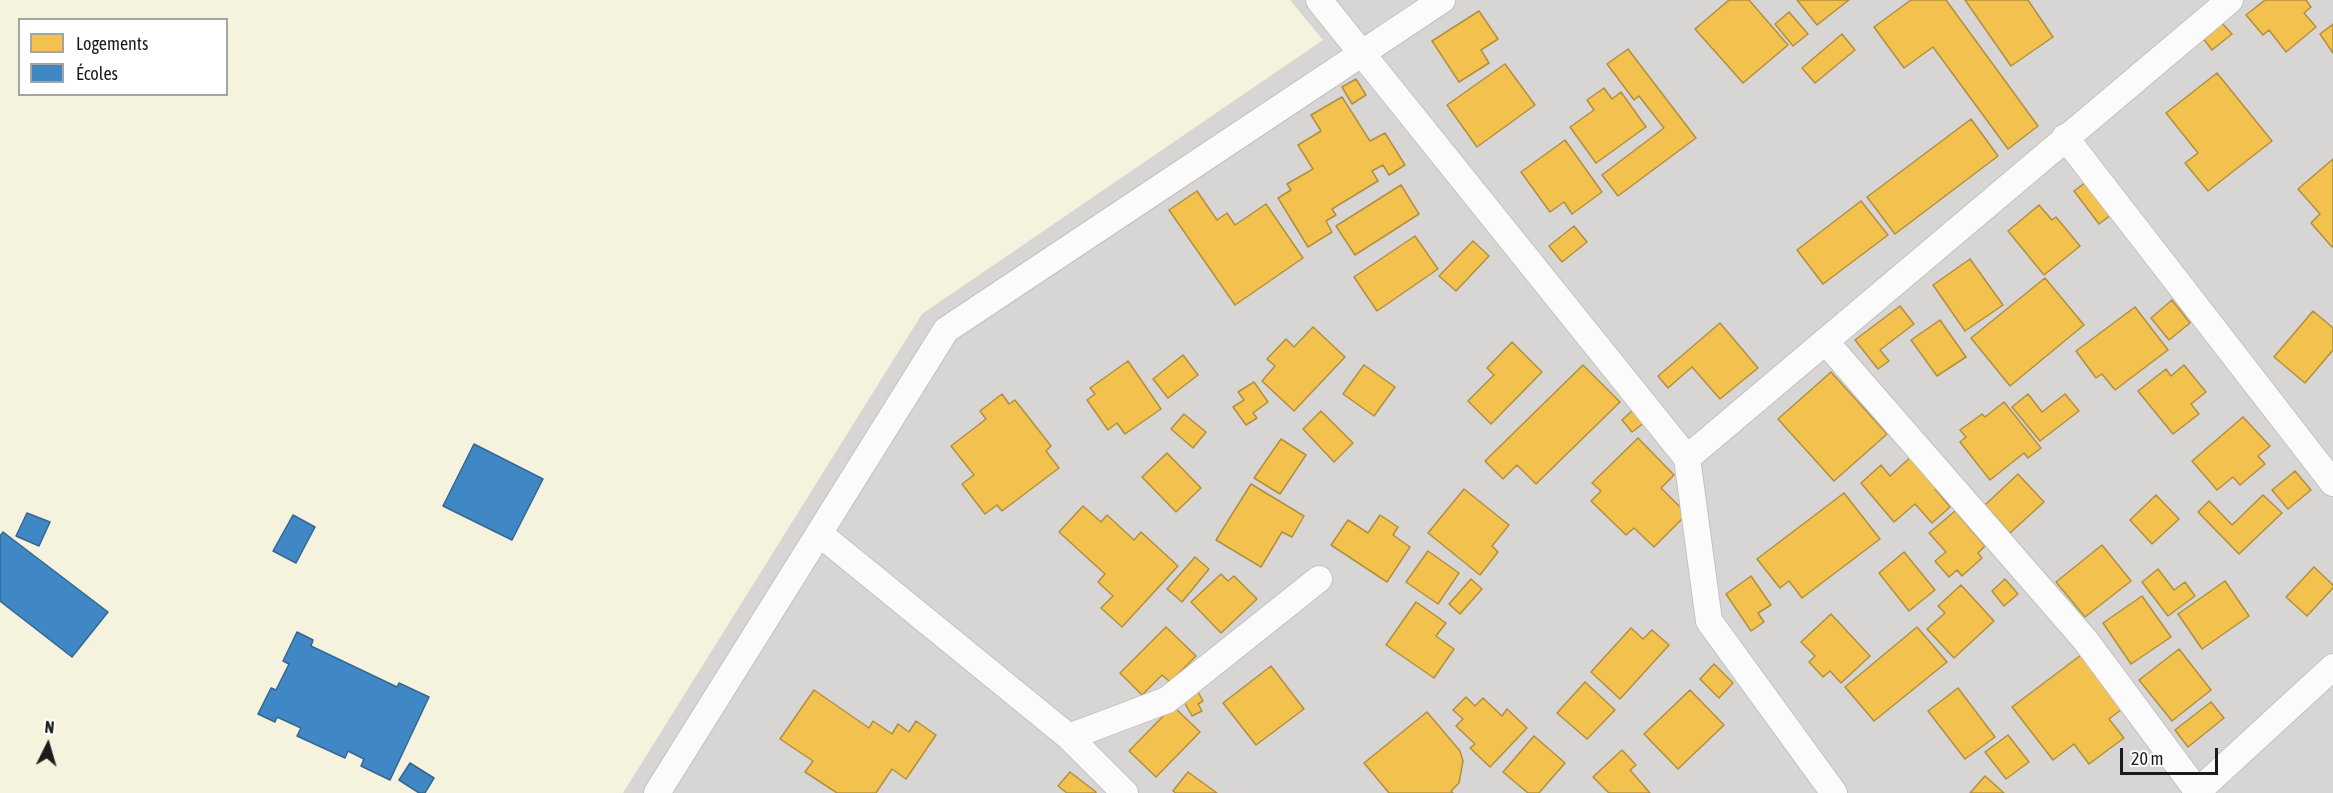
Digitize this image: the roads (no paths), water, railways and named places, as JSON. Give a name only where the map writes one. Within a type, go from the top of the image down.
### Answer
[{"type":"street","points":[[1319,0],[1687,458],[1709,621],[1834,793]]},
{"type":"street","points":[[657,793],[946,330],[1442,0]]},
{"type":"street","points":[[1687,458],[2230,0]]},
{"type":"street","points":[[2065,137],[2333,483]]},
{"type":"street","points":[[1825,341],[2086,641],[2197,792],[2333,667]]},
{"type":"street","points":[[820,534],[1069,737],[1125,793]]},
{"type":"street","points":[[1069,737],[1167,700],[1319,579]]}]
